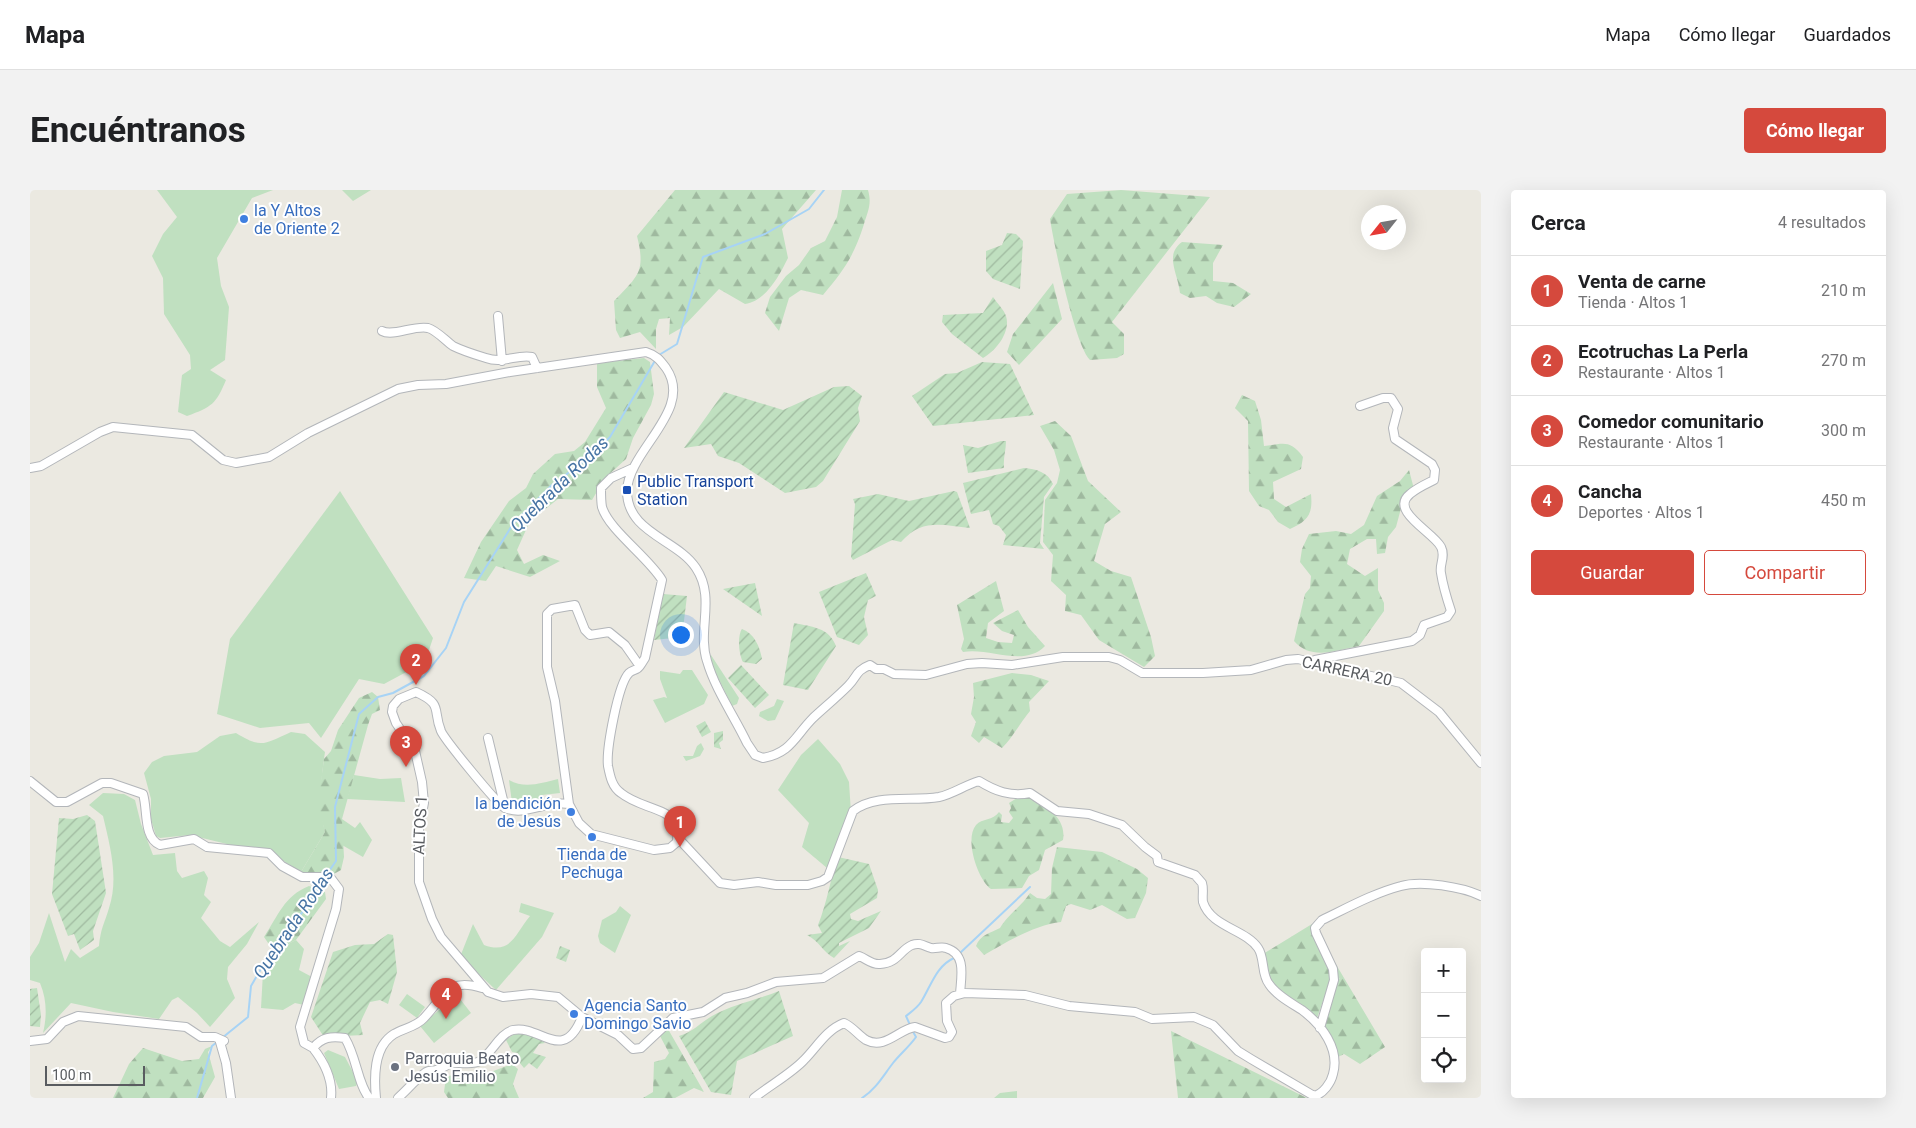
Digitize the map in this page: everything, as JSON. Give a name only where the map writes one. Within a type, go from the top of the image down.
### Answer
[{"type":"street","points":[[498,316],[502,361]]},
{"type":"street","points":[[382,331],[390,333],[417,328],[429,328],[456,347],[487,359],[502,361],[526,356],[532,358],[537,368]]},
{"type":"street","points":[[30,468],[41,466],[100,432],[113,428],[192,435],[222,460],[236,463],[269,457],[314,430],[398,389],[418,385],[446,384],[646,352],[656,357],[670,375],[674,389],[672,406],[633,468],[612,478],[601,488],[602,507],[610,522],[653,565],[662,580],[645,658],[639,665],[640,667],[629,673],[615,711],[608,764],[612,782],[619,792],[647,807],[669,814],[678,823],[678,838],[670,848],[654,850],[605,838],[583,829],[570,810],[555,701],[547,667],[546,614],[552,609],[575,605],[585,630],[590,635],[609,632],[625,645],[639,665]]},
{"type":"street","points":[[1311,660],[1412,641],[1420,635],[1424,625],[1448,617],[1451,611],[1440,571],[1444,562],[1442,549],[1435,538],[1410,518],[1405,509],[1404,501],[1409,494],[1434,480],[1436,470],[1432,464],[1395,439],[1393,428],[1398,409],[1391,398],[1383,398],[1360,406]]},
{"type":"street","name":"CARRERA 20","points":[[633,468],[628,479],[627,494],[643,526],[690,559],[702,580],[707,606],[706,660],[750,749],[763,758],[782,753],[796,740],[811,720],[850,684],[858,670],[870,665],[876,670],[884,669],[894,674],[926,675],[967,664],[1012,665],[1063,657],[1109,657],[1120,660],[1142,673],[1230,672],[1251,670],[1286,660],[1311,660],[1401,683],[1439,712],[1481,764]]},
{"type":"street","name":"ALTOS 1","points":[[505,808],[495,800],[448,744],[440,730],[438,712],[431,699],[416,692],[399,699],[392,712],[396,723],[415,751],[422,782],[424,804],[419,828],[418,859],[419,882],[426,907],[441,937],[484,988],[496,996],[531,994],[558,996],[572,1006],[582,1017],[618,1035],[626,1045],[633,1049],[641,1048],[673,1018],[703,1012],[725,998],[747,994],[776,982],[823,978],[859,956],[874,964],[892,962],[910,946],[918,943],[932,948],[943,947],[954,951],[958,955],[962,965],[960,994]]},
{"type":"street","points":[[488,738],[505,808],[523,810],[535,809],[556,802],[568,804]]},
{"type":"street","points":[[30,781],[56,802],[67,802],[102,783],[134,790],[143,794],[150,837],[156,844],[160,845],[194,839],[207,846],[270,853],[282,866],[302,877],[330,877],[339,889],[336,909],[300,1027],[304,1043],[313,1048],[327,1073],[331,1085],[331,1098]]},
{"type":"street","points":[[678,838],[720,883],[734,885],[758,882],[776,885],[808,885],[828,877],[853,811],[862,805],[903,798],[938,797],[979,781],[1008,794],[1018,796],[1030,793],[1057,811],[1089,814],[1122,825],[1157,856],[1158,862],[1195,875],[1202,883],[1203,901],[1208,912],[1222,924],[1253,942],[1259,950],[1262,971],[1268,984],[1304,1012],[1320,1028],[1331,1043],[1336,1059],[1332,1078],[1324,1090],[1314,1096],[1251,1060],[1213,1025],[1194,1017],[1152,1019],[1135,1012],[1070,1006],[1025,995],[960,994],[954,996],[946,1004],[947,1021],[952,1032],[949,1037],[939,1036],[913,1027],[894,1038],[874,1042],[864,1039],[852,1027],[844,1023],[837,1026],[819,1041],[804,1060],[754,1098]]},
{"type":"street","points":[[1320,1028],[1334,980],[1334,969],[1315,928],[1322,920],[1352,905],[1402,886],[1452,887],[1471,891],[1481,896]]},
{"type":"street","points":[[376,1098],[376,1061],[393,1035],[423,1019],[445,990],[453,986],[474,985],[484,988]]},
{"type":"street","points":[[30,1041],[47,1039],[64,1022],[78,1016],[186,1027],[201,1037],[222,1040],[220,1042],[221,1049],[226,1064],[231,1098]]},
{"type":"street","points":[[398,1098],[427,1071],[437,1070],[452,1063],[478,1062],[490,1054],[501,1038],[513,1030],[527,1029],[555,1041],[568,1038],[578,1027],[582,1017]]},
{"type":"street","points":[[313,1048],[319,1040],[345,1038],[359,1070],[362,1089],[369,1098]]},
{"type":"green space","points":[[157,190],[273,190],[252,198],[217,258],[221,286],[229,307],[225,360],[210,370],[226,380],[212,404],[187,416],[178,412],[182,375],[191,369],[190,355],[164,314],[163,278],[152,256],[163,234],[177,217]]},
{"type":"green space","points":[[342,190],[371,190],[353,201]]},
{"type":"green space","points":[[675,190],[816,190],[782,229],[788,258],[776,280],[765,293],[753,302],[745,304],[719,289],[683,327],[669,335],[670,318],[659,319],[656,329],[656,349],[640,332],[620,338],[616,330],[614,301],[638,273],[641,258],[637,236]]},
{"type":"green space","points":[[842,190],[868,190],[870,199],[864,224],[852,254],[843,270],[823,295],[801,290],[789,298],[779,331],[765,313],[770,297],[786,276],[799,265],[811,248],[825,241],[837,217]]},
{"type":"green space","points":[[1121,190],[1210,197],[1112,322],[1124,334],[1124,354],[1117,358],[1090,360],[1084,351],[1072,316],[1060,271],[1050,219],[1067,194]]},
{"type":"green space","points":[[1007,233],[1016,234],[1023,241],[1020,289],[993,279],[986,271],[986,251],[1002,245]]},
{"type":"green space","points":[[1182,242],[1223,245],[1213,263],[1213,281],[1233,283],[1251,294],[1234,307],[1217,303],[1206,296],[1190,298],[1180,293],[1173,259],[1177,247]]},
{"type":"green space","points":[[1053,283],[1062,319],[1019,365],[1007,352],[1013,334]]},
{"type":"green space","points":[[993,297],[1005,314],[1007,322],[1004,334],[997,346],[983,358],[952,334],[942,322],[943,315],[983,313]]},
{"type":"green space","points":[[644,358],[650,362],[654,394],[651,405],[633,438],[626,459],[605,478],[592,500],[558,499],[530,521],[517,550],[524,564],[543,555],[560,561],[530,577],[496,566],[486,581],[464,578],[481,542],[509,501],[526,488],[533,474],[555,454],[574,451],[585,442],[606,408],[597,387],[597,363]]},
{"type":"green space","points":[[982,362],[1010,364],[1034,415],[933,426],[912,396],[945,374],[957,373]]},
{"type":"green space","points":[[849,386],[862,396],[858,408],[860,421],[823,481],[816,487],[785,493],[739,463],[718,456],[711,444],[684,448],[724,392],[783,410],[834,387]]},
{"type":"green space","points":[[1242,395],[1255,401],[1261,420],[1264,446],[1290,445],[1303,457],[1301,469],[1273,482],[1274,499],[1286,507],[1311,494],[1311,507],[1308,516],[1301,523],[1290,529],[1278,522],[1269,510],[1259,506],[1249,491],[1248,421],[1235,408]]},
{"type":"green space","points":[[1055,421],[1071,436],[1088,481],[1121,512],[1105,524],[1094,561],[1111,571],[1131,577],[1151,637],[1155,656],[1144,667],[1099,640],[1081,615],[1065,611],[1066,595],[1051,581],[1053,555],[1043,542],[1045,500],[1057,483],[1060,470],[1054,450],[1040,426]]},
{"type":"green space","points":[[1006,441],[1004,468],[968,473],[963,445],[978,448]]},
{"type":"green space","points":[[1024,468],[1041,472],[1053,484],[1044,497],[1040,543],[1044,549],[1003,545],[1006,535],[999,526],[993,524],[989,510],[971,514],[963,483]]},
{"type":"green space","points":[[1409,470],[1414,489],[1403,501],[1396,527],[1388,537],[1385,553],[1377,554],[1376,539],[1367,539],[1350,549],[1347,564],[1365,576],[1378,568],[1378,590],[1384,603],[1384,611],[1359,646],[1325,652],[1308,651],[1301,647],[1294,641],[1305,594],[1310,588],[1311,576],[1300,562],[1302,549],[1309,534],[1336,531],[1351,534],[1364,525],[1377,496],[1400,481]]},
{"type":"green space","points":[[340,491],[433,638],[425,662],[384,684],[359,679],[321,738],[309,723],[260,728],[217,714],[230,639]]},
{"type":"green space","points":[[954,491],[957,492],[970,528],[941,525],[925,526],[909,534],[901,542],[892,540],[853,560],[851,557],[855,504],[853,499],[878,494],[909,501]]},
{"type":"green space","points":[[866,573],[876,596],[868,600],[864,617],[868,635],[859,645],[837,637],[819,592]]},
{"type":"green space","points":[[996,581],[1004,611],[988,623],[986,638],[998,642],[1012,643],[1014,635],[1002,631],[993,623],[1018,610],[1028,627],[1045,646],[1037,652],[1027,656],[1017,656],[973,651],[963,652],[961,649],[964,639],[957,605]]},
{"type":"green space","points":[[755,583],[762,616],[723,589]]},
{"type":"green space","points":[[663,594],[687,596],[682,637],[654,640]]},
{"type":"green space","points":[[794,623],[824,631],[836,646],[808,690],[783,685]]},
{"type":"green space","points":[[742,629],[753,637],[760,650],[762,659],[756,664],[743,662],[739,641]]},
{"type":"green space","points":[[711,655],[739,698],[737,704],[732,706],[708,658]]},
{"type":"green space","points":[[741,665],[769,695],[755,708],[728,678]]},
{"type":"green space","points":[[683,670],[692,670],[708,695],[704,704],[665,723],[653,700],[667,698],[660,679],[660,671],[680,674]]},
{"type":"green space","points":[[1012,673],[1031,675],[1049,681],[1029,702],[1030,711],[1002,748],[984,737],[979,743],[971,736],[976,722],[971,714],[974,697],[973,683]]},
{"type":"green space","points":[[372,692],[378,697],[380,710],[372,714],[368,725],[342,819],[344,857],[341,870],[332,875],[301,872],[325,832],[320,814],[319,795],[324,759],[331,751],[338,730],[359,698]]},
{"type":"green space","points":[[777,699],[784,701],[775,720],[768,721],[759,716],[760,712],[774,706]]},
{"type":"green space","points":[[705,721],[711,732],[702,737],[696,726]]},
{"type":"green space","points":[[723,731],[723,740],[719,743],[721,749],[714,747],[714,733]]},
{"type":"green space","points":[[291,732],[305,734],[325,752],[321,782],[321,802],[325,832],[301,872],[263,848],[231,845],[190,835],[160,838],[156,836],[151,819],[151,799],[144,773],[152,762],[164,756],[197,752],[220,736],[236,733],[252,741],[263,743]]},
{"type":"green space","points":[[818,739],[840,764],[849,782],[851,813],[827,868],[802,847],[809,823],[778,790],[801,755]]},
{"type":"green space","points":[[701,743],[704,749],[700,756],[686,761],[683,756],[693,756],[697,746]]},
{"type":"green space","points":[[354,775],[380,779],[401,778],[405,802],[347,799]]},
{"type":"green space","points":[[558,779],[560,793],[542,795],[539,801],[524,804],[512,803],[509,780],[527,785]]},
{"type":"green space","points":[[103,793],[124,794],[135,800],[141,824],[153,855],[175,853],[177,871],[182,878],[204,871],[208,878],[204,895],[211,902],[201,918],[220,941],[230,947],[259,922],[247,944],[228,967],[227,979],[235,998],[210,1027],[178,997],[172,1000],[159,1019],[71,1003],[43,1033],[46,1014],[45,1002],[40,983],[30,980],[30,957],[39,943],[49,913],[65,962],[71,949],[80,958],[99,946],[112,897],[112,862],[103,816],[89,805]]},
{"type":"green space","points":[[1028,795],[1058,818],[1063,832],[1063,840],[1045,850],[1039,870],[1029,876],[1022,888],[991,889],[981,877],[974,859],[971,840],[973,831],[978,823],[994,817],[999,812],[1002,815],[1001,822],[1009,823],[1013,818],[1009,812],[1011,808],[1009,803],[1017,798]]},
{"type":"green space","points":[[87,815],[95,821],[106,893],[93,931],[94,940],[80,950],[74,934],[68,936],[52,894],[59,818],[73,819]]},
{"type":"green space","points":[[342,819],[355,828],[360,822],[372,840],[363,857],[342,845]]},
{"type":"green space","points":[[1057,847],[1102,852],[1137,869],[1148,878],[1146,893],[1135,918],[1127,919],[1102,905],[1090,910],[1071,904],[1066,906],[1061,922],[1031,930],[984,955],[976,946],[980,939],[1000,928],[1030,893],[1037,898],[1045,899],[1051,894],[1052,868]]},
{"type":"green space","points":[[838,857],[869,864],[878,890],[877,898],[850,914],[851,919],[858,921],[881,911],[869,928],[839,943],[839,946],[850,941],[834,958],[807,935],[822,933],[818,925]]},
{"type":"green space","points":[[309,886],[325,892],[326,899],[296,940],[290,943],[277,956],[264,937],[287,901],[300,890]]},
{"type":"green space","points":[[521,903],[554,913],[542,937],[496,990],[460,957],[473,924],[484,945],[500,947],[512,941],[530,916],[519,912]]},
{"type":"green space","points":[[620,906],[631,915],[615,953],[600,943],[598,936],[602,920],[616,912]]},
{"type":"green space","points":[[1312,924],[1385,1047],[1360,1064],[1344,1054],[1338,1057],[1323,1028],[1336,983],[1340,978],[1328,987],[1316,1021],[1270,983],[1263,954]]},
{"type":"green space","points":[[388,934],[393,935],[397,972],[388,1004],[380,1000],[370,1002],[360,1023],[363,1035],[324,1037],[311,1017],[333,952],[355,945],[374,944]]},
{"type":"green space","points":[[296,940],[304,949],[299,970],[312,977],[304,1005],[295,1003],[283,1010],[261,1008],[263,972],[290,943]]},
{"type":"green space","points":[[560,946],[570,950],[566,962],[556,958]]},
{"type":"green space","points":[[37,988],[41,1015],[40,1027],[30,1026],[30,989]]},
{"type":"green space","points":[[779,991],[793,1036],[737,1061],[731,1095],[711,1092],[679,1036],[720,1012]]},
{"type":"green space","points":[[407,994],[425,1007],[417,1018],[399,1005]]},
{"type":"green space","points":[[457,995],[471,1013],[434,1043],[420,1026]]},
{"type":"green space","points":[[668,1029],[704,1092],[694,1088],[675,1098],[643,1098],[653,1092],[654,1062],[665,1059],[669,1053],[660,1036]]},
{"type":"green space","points":[[1171,1031],[1307,1098],[1178,1098]]},
{"type":"green space","points":[[517,1032],[537,1037],[545,1043],[539,1044],[533,1053],[546,1057],[537,1069],[529,1063],[524,1068],[519,1062],[518,1053],[512,1052],[506,1040]]},
{"type":"green space","points":[[212,1046],[208,1052],[215,1077],[203,1098],[113,1098],[129,1064],[143,1048],[182,1061],[199,1059],[205,1049]]},
{"type":"green space","points":[[328,1050],[345,1057],[354,1074],[359,1078],[356,1086],[339,1089],[324,1053]]},
{"type":"green space","points":[[512,1064],[518,1069],[513,1084],[519,1098],[448,1098],[444,1092],[446,1077],[456,1074],[464,1082]]},
{"type":"green space","points":[[1017,1091],[1017,1098],[994,1098],[1000,1093]]},
{"type":"waterway","name":"Quebrada Rodas","points":[[659,355],[677,344],[703,257],[765,234],[809,209],[824,190]]},
{"type":"waterway","name":"Quebrada Rodas","points":[[327,874],[336,861],[335,807],[359,714],[378,697],[393,693],[424,676],[446,648],[464,602],[513,524],[552,485],[591,456],[610,437],[656,359]]},
{"type":"waterway","name":"Quebrada Rodas","points":[[222,1038],[248,1017],[251,986],[268,957],[324,880]]},
{"type":"waterway","points":[[960,953],[1030,887]]},
{"type":"waterway","points":[[910,1025],[906,1016],[921,1002],[938,971],[954,958]]},
{"type":"waterway","points":[[862,1098],[875,1086],[916,1037],[912,1030]]},
{"type":"waterway","name":"Quebrada Rodas","points":[[197,1098],[212,1046],[217,1042]]},
{"type":"place","name":"la Y Altos de Oriente 2","points":[[244,219]]},
{"type":"place","name":"Public Transport Station","points":[[627,490]]},
{"type":"place","name":"Ecotruchas La Perla","points":[[416,685]]},
{"type":"place","name":"Comedor comunitario","points":[[406,767]]},
{"type":"place","name":"la bendición de Jesús","points":[[571,812]]},
{"type":"place","name":"Tienda de Pechuga","points":[[592,837]]},
{"type":"place","name":"Venta de carne","points":[[680,847]]},
{"type":"place","name":"Agencia Santo Domingo Savio","points":[[574,1014]]},
{"type":"place","name":"Cancha","points":[[446,1019]]},
{"type":"place","name":"Parroquia Beato Jesús Emilio","points":[[395,1067]]}]
